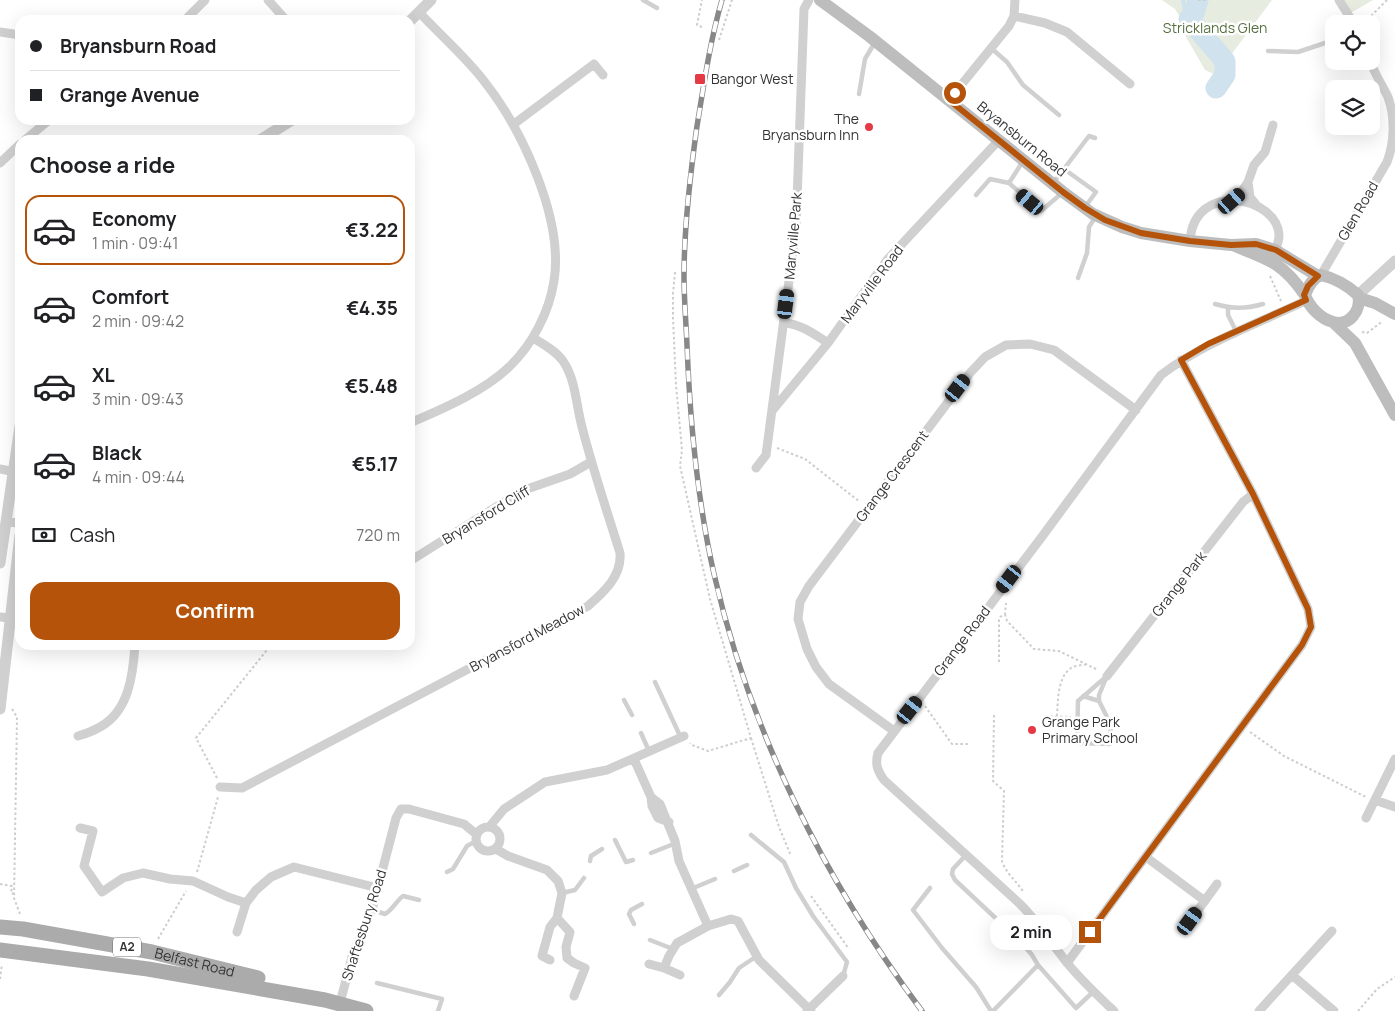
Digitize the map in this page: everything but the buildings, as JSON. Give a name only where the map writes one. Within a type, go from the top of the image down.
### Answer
[{"type":"main road","name":"Bryansburn Road","points":[[820,0],[876,41],[1063,192],[1096,215],[1141,233],[1231,245],[1256,244],[1276,250],[1319,275],[1342,284],[1358,297]]},
{"type":"main road","name":"Bryansburn Road","points":[[1231,245],[1273,261],[1292,277],[1314,311],[1334,323],[1353,327],[1395,415]]},
{"type":"main road","points":[[1306,298],[1308,286],[1319,275]]},
{"type":"main road","points":[[1353,327],[1358,307],[1358,297],[1390,312]]},
{"type":"main road","points":[[1334,323],[1342,322],[1353,327],[1390,312]]},
{"type":"main road","name":"Belfast Road","points":[[0,927],[23,929],[152,952],[252,977],[366,1011]]},
{"type":"main road","name":"Belfast Road","points":[[0,950],[148,969],[332,1001]]},
{"type":"street","points":[[190,15],[205,0]]},
{"type":"street","points":[[268,0],[282,15]]},
{"type":"street","points":[[415,16],[431,0]]},
{"type":"street","name":"Maryville Park","points":[[756,468],[766,455],[796,228],[804,9],[809,0]]},
{"type":"street","points":[[949,100],[1009,26],[1014,16],[1015,0]]},
{"type":"street","points":[[1339,0],[1348,15]]},
{"type":"street","points":[[415,421],[465,396],[495,378],[517,359],[533,338],[546,314],[554,281],[555,252],[549,213],[514,124],[484,80],[419,12]]},
{"type":"street","points":[[1014,16],[1045,23],[1067,32],[1130,84]]},
{"type":"street","points":[[0,32],[15,34]]},
{"type":"street","points":[[514,124],[594,64],[603,76]]},
{"type":"street","name":"Glen Road","points":[[1319,275],[1387,162],[1393,142],[1392,109],[1374,70]]},
{"type":"street","points":[[31,135],[43,125]]},
{"type":"street","points":[[268,135],[284,125]]},
{"type":"street","points":[[1232,201],[1240,194],[1248,182],[1254,165],[1265,152],[1273,125]]},
{"type":"street","name":"Maryville Road","points":[[772,411],[828,343],[887,260],[999,140]]},
{"type":"street","points":[[0,162],[15,148]]},
{"type":"street","points":[[1248,182],[1250,197],[1258,207]]},
{"type":"street","points":[[1190,241],[1190,229],[1202,211],[1213,204],[1232,201],[1245,202],[1258,207],[1269,215],[1279,235],[1276,250]]},
{"type":"street","points":[[1358,297],[1395,261]]},
{"type":"street","name":"Grange Road","points":[[1114,1011],[1093,992],[1020,904],[884,780],[876,766],[878,753],[1136,410],[1160,375],[1208,344],[1284,311],[1306,298]]},
{"type":"street","points":[[784,323],[809,330],[828,343]]},
{"type":"street","name":"Bryansford Meadow","points":[[220,787],[242,788],[588,606],[609,585],[617,573],[621,561],[620,553],[591,462],[577,407],[572,378],[562,360],[547,346],[533,338]]},
{"type":"street","name":"Grange Crescent","points":[[894,731],[829,684],[816,667],[807,649],[798,619],[798,610],[804,594],[868,508],[970,373],[985,357],[1006,345],[1030,344],[1054,350],[1136,410]]},
{"type":"street","points":[[1068,963],[1302,645],[1311,627],[1308,609],[1253,494],[1181,360]]},
{"type":"street","name":"Bryansford Cliff","points":[[415,558],[512,497],[530,488],[570,474],[591,462]]},
{"type":"street","points":[[0,469],[15,472]]},
{"type":"street","points":[[0,564],[6,522],[15,481]]},
{"type":"street","name":"Grange Park","points":[[1107,676],[1243,502],[1253,494]]},
{"type":"street","points":[[6,522],[15,522]]},
{"type":"street","points":[[0,709],[15,576]]},
{"type":"street","points":[[78,736],[100,728],[111,720],[126,700],[134,650]]},
{"type":"street","points":[[490,826],[504,809],[545,782],[607,770],[682,737]]},
{"type":"street","points":[[634,759],[651,797],[660,804],[668,822],[676,843],[679,861],[708,926]]},
{"type":"street","points":[[1366,818],[1395,759]]},
{"type":"street","points":[[1375,800],[1395,807]]},
{"type":"street","name":"Shaftesbury Road","points":[[332,1001],[372,910],[396,818],[401,810],[409,808],[464,824],[476,837]]},
{"type":"street","points":[[496,849],[500,842],[500,835],[490,826],[483,827],[476,837],[482,850],[496,849],[508,856],[547,870],[558,881],[562,893],[557,918],[550,927],[542,956],[550,960]]},
{"type":"street","points":[[80,828],[93,831],[84,866],[102,892],[123,878],[143,873],[170,879],[193,881],[228,897],[246,902]]},
{"type":"street","points":[[1146,857],[1205,901]]},
{"type":"street","points":[[237,932],[246,902],[256,890],[272,877],[294,867],[378,888]]},
{"type":"street","points":[[1190,921],[1217,884]]},
{"type":"street","points":[[557,918],[570,932],[566,947],[567,958],[585,968],[574,996]]},
{"type":"street","points":[[664,968],[676,943],[708,926],[731,919],[738,921],[759,960],[809,1010],[843,976]]},
{"type":"street","points":[[1259,1011],[1332,931]]},
{"type":"street","points":[[649,964],[680,975]]},
{"type":"street","points":[[1292,974],[1334,1011]]},
{"type":"lane","points":[[643,0],[657,8]]},
{"type":"lane","points":[[859,94],[865,59],[876,41]]},
{"type":"lane","points":[[1268,51],[1298,52],[1325,43]]},
{"type":"lane","points":[[991,48],[1007,62],[1023,85],[1059,115]]},
{"type":"lane","points":[[1053,184],[1089,136],[1095,138]]},
{"type":"lane","points":[[1009,183],[1024,160]]},
{"type":"lane","points":[[1064,168],[1096,192],[1085,208]]},
{"type":"lane","points":[[976,195],[990,179],[1009,183],[1042,211],[1063,192]]},
{"type":"lane","points":[[1078,278],[1087,253],[1089,227],[1096,215]]},
{"type":"lane","points":[[1214,304],[1242,309],[1263,304]]},
{"type":"lane","points":[[1228,308],[1228,315],[1236,331]]},
{"type":"lane","points":[[1107,676],[1099,695],[1111,725],[1110,744],[1077,743],[1078,701],[1107,676]]},
{"type":"lane","points":[[655,682],[682,737]]},
{"type":"lane","points":[[1083,696],[1100,701]]},
{"type":"lane","points":[[624,700],[632,715]]},
{"type":"lane","points":[[640,733],[649,751]]},
{"type":"lane","points":[[751,835],[784,862],[800,895],[847,962],[843,976]]},
{"type":"lane","points":[[447,872],[453,869],[467,846],[476,837]]},
{"type":"lane","points":[[615,840],[626,862],[634,860]]},
{"type":"lane","points":[[651,853],[676,843]]},
{"type":"lane","points":[[590,861],[591,856],[602,849]]},
{"type":"lane","points":[[966,855],[952,874],[955,880],[1021,942],[1038,965],[1076,1008],[1093,992]]},
{"type":"lane","points":[[734,871],[747,865]]},
{"type":"lane","points":[[562,893],[576,890],[584,878]]},
{"type":"lane","points":[[691,889],[715,879]]},
{"type":"lane","points":[[930,888],[912,910],[976,987],[992,1011],[1038,965]]},
{"type":"lane","points":[[372,910],[385,914],[403,896],[419,900]]},
{"type":"lane","points":[[634,924],[629,914],[631,910],[642,904]]},
{"type":"lane","points":[[650,940],[673,949]]},
{"type":"lane","points":[[719,995],[739,968],[757,956]]},
{"type":"lane","points":[[377,983],[442,1000],[438,1011]]},
{"type":"path","points":[[702,0],[697,25],[702,27]]},
{"type":"path","points":[[719,40],[732,0]]},
{"type":"path","points":[[1198,0],[1208,0]]},
{"type":"path","points":[[1372,15],[1388,0]]},
{"type":"path","points":[[1263,257],[1284,311]]},
{"type":"path","points":[[675,272],[673,318],[682,450],[680,466],[710,599],[779,827],[792,859]]},
{"type":"path","points":[[1353,327],[1367,333],[1384,321],[1390,312]]},
{"type":"path","points":[[767,445],[805,459],[868,508]]},
{"type":"path","points":[[999,593],[1006,600],[1005,614],[1007,621],[1034,649],[1059,651],[1088,664],[1107,676]]},
{"type":"path","points":[[999,662],[999,620],[1005,614]]},
{"type":"path","points":[[152,952],[198,869],[220,787],[213,769],[196,738],[267,650]]},
{"type":"path","points":[[1057,716],[1058,696],[1062,680],[1068,671],[1075,666],[1088,664]]},
{"type":"path","points":[[2,692],[17,717],[14,898],[19,908],[23,929]]},
{"type":"path","points":[[918,699],[952,744],[969,744]]},
{"type":"path","points":[[994,715],[993,781],[1004,791],[1002,861],[1005,870],[1018,883],[1024,894],[1020,904]]},
{"type":"path","points":[[1046,716],[1078,717]]},
{"type":"path","points":[[1243,726],[1284,756],[1364,797],[1375,800]]},
{"type":"path","points":[[682,737],[692,745],[708,751],[751,738]]},
{"type":"path","points":[[0,884],[12,886],[11,893],[14,894]]},
{"type":"path","points":[[807,889],[847,944],[850,951]]},
{"type":"path","points":[[1358,1011],[1377,989],[1395,977]]},
{"type":"green space","name":"Stricklands Glen","points":[[1162,0],[1272,0],[1216,75],[1205,70],[1182,30],[1181,19],[1175,9]]},
{"type":"green space","points":[[1336,0],[1373,0],[1347,15]]},
{"type":"waterway","points":[[1183,0],[1185,12],[1189,19]]},
{"type":"waterway","points":[[1198,0],[1194,13],[1189,19],[1225,61],[1225,75],[1216,88]]},
{"type":"railway","points":[[722,0],[711,47],[697,126],[688,201],[684,257],[692,432],[708,546],[729,633],[748,691],[795,803],[823,857],[854,910],[922,1011]]},
{"type":"place","name":"Bangor West","points":[[700,79]]},
{"type":"place","name":"The Bryansburn Inn","points":[[869,127]]},
{"type":"place","name":"Grange Park Primary School","points":[[1032,730]]},
{"type":"route","points":[[955,93],[949,100],[1093,214],[1141,233],[1231,245],[1256,244],[1276,250],[1318,276],[1308,286],[1304,295],[1306,300],[1208,344],[1181,360],[1253,494],[1308,609],[1311,627],[1302,645],[1090,932]]}]
